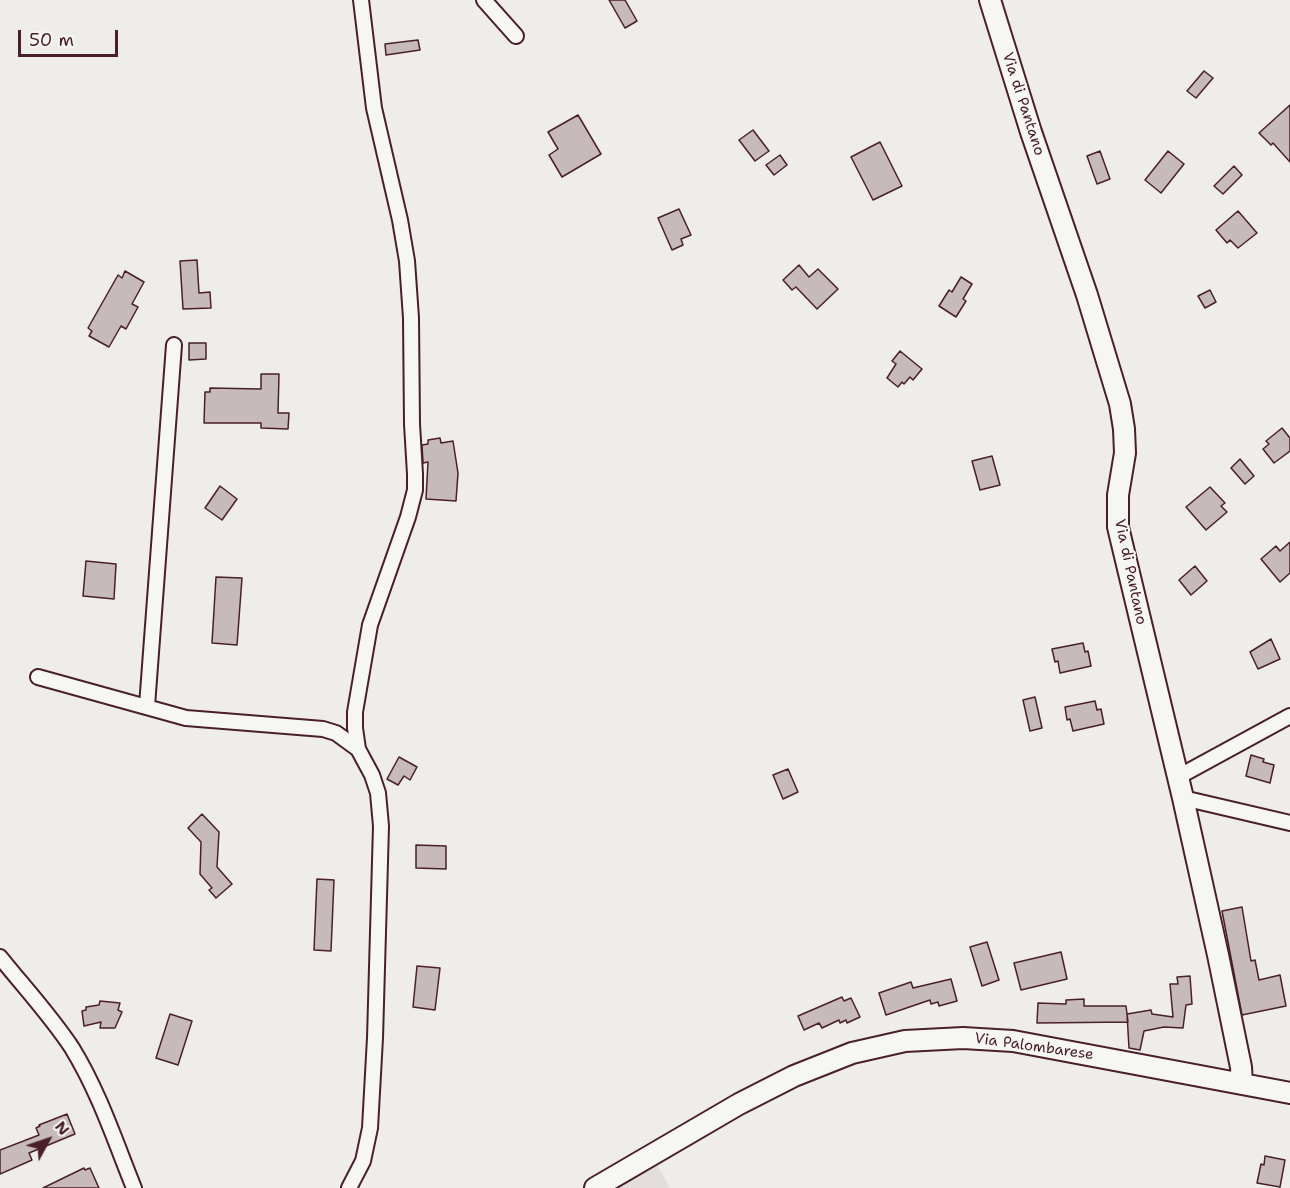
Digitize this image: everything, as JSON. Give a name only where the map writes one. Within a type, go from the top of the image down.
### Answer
[{"type":"street","points":[[349,1188],[363,1161],[370,1128],[381,837],[377,787],[358,749],[355,717],[366,642],[385,578],[408,518],[415,484],[411,318],[407,261],[400,220],[374,108],[361,0]]},
{"type":"street","points":[[484,0],[516,36]]},
{"type":"street","name":"Via di Pantano","points":[[990,0],[1031,132],[1087,295],[1119,404],[1125,434],[1125,453],[1118,495],[1117,523],[1183,798],[1220,964],[1242,1083]]},
{"type":"street","points":[[147,706],[174,345]]},
{"type":"street","points":[[38,676],[194,719],[323,729],[336,733],[358,749]]},
{"type":"street","points":[[1178,777],[1290,716]]},
{"type":"street","points":[[1183,798],[1290,823]]},
{"type":"street","points":[[0,957],[65,1039],[81,1063],[134,1188]]},
{"type":"street","name":"Via Palombarese","points":[[595,1188],[779,1083],[840,1056],[894,1043],[948,1038],[1013,1041],[1290,1093]]},
{"type":"shaded area","points":[[656,1163],[670,1188],[613,1188]]},
{"type":"building","points":[[609,0],[625,0],[637,21],[625,28]]},
{"type":"building","points":[[418,40],[420,50],[386,55],[385,44]]},
{"type":"building","points":[[1204,71],[1213,78],[1196,98],[1187,91]]},
{"type":"building","points":[[1290,105],[1290,162],[1273,143],[1271,145],[1259,133]]},
{"type":"building","points":[[578,115],[601,154],[562,177],[549,155],[558,149],[548,132]]},
{"type":"building","points":[[753,130],[769,151],[755,161],[739,140]]},
{"type":"building","points":[[880,142],[902,186],[873,200],[851,157]]},
{"type":"building","points":[[1100,151],[1110,179],[1097,184],[1087,156]]},
{"type":"building","points":[[1168,151],[1184,164],[1161,193],[1145,180]]},
{"type":"building","points":[[780,155],[787,165],[774,175],[766,165]]},
{"type":"building","points":[[1234,166],[1242,175],[1223,194],[1214,186]]},
{"type":"building","points":[[679,209],[691,235],[681,239],[683,245],[672,250],[658,218]]},
{"type":"building","points":[[1238,211],[1257,233],[1238,248],[1230,240],[1227,243],[1216,230]]},
{"type":"building","points":[[197,260],[199,293],[210,292],[211,308],[183,309],[180,261]]},
{"type":"building","points":[[799,265],[809,277],[818,269],[838,289],[817,309],[796,287],[792,290],[783,280]]},
{"type":"building","points":[[125,271],[144,282],[132,304],[138,307],[126,329],[121,326],[109,347],[89,336],[92,331],[88,328],[118,275],[122,278]]},
{"type":"building","points":[[961,277],[972,284],[963,299],[966,301],[956,317],[939,306],[949,290],[952,292]]},
{"type":"building","points":[[1210,290],[1216,302],[1205,308],[1198,296]]},
{"type":"building","points":[[189,343],[206,343],[206,359],[189,360]]},
{"type":"building","points":[[900,351],[922,369],[913,380],[910,377],[898,387],[887,378],[896,364],[892,361]]},
{"type":"building","points":[[261,374],[279,374],[278,413],[289,413],[288,429],[261,428],[261,423],[204,423],[205,392],[210,392],[210,388],[261,389]]},
{"type":"building","points":[[1282,428],[1290,438],[1290,451],[1274,463],[1263,449],[1269,444],[1266,441]]},
{"type":"building","points":[[440,438],[441,443],[453,441],[458,473],[456,501],[426,499],[428,462],[423,463],[422,445],[428,444],[428,440]]},
{"type":"building","points":[[992,456],[1000,485],[980,490],[972,461]]},
{"type":"building","points":[[1240,459],[1254,476],[1245,484],[1231,468]]},
{"type":"building","points":[[220,486],[237,499],[222,520],[205,508]]},
{"type":"building","points":[[1210,487],[1225,503],[1221,506],[1227,512],[1206,530],[1186,507]]},
{"type":"building","points":[[1290,542],[1290,573],[1280,582],[1261,559],[1276,546],[1280,551]]},
{"type":"building","points":[[86,561],[116,564],[114,599],[83,596]]},
{"type":"building","points":[[1195,566],[1207,581],[1191,595],[1179,580]]},
{"type":"building","points":[[216,577],[242,578],[237,645],[212,643]]},
{"type":"building","points":[[1271,639],[1280,659],[1258,669],[1250,652]]},
{"type":"building","points":[[1083,643],[1085,652],[1088,651],[1091,666],[1060,673],[1058,661],[1055,662],[1052,649]]},
{"type":"building","points":[[1035,697],[1042,728],[1030,731],[1023,700]]},
{"type":"building","points":[[1095,701],[1097,710],[1101,709],[1104,724],[1073,731],[1070,719],[1067,720],[1065,707]]},
{"type":"building","points":[[1251,755],[1274,765],[1270,783],[1246,776]]},
{"type":"building","points":[[399,757],[417,767],[410,780],[404,776],[398,785],[387,779]]},
{"type":"building","points":[[788,769],[798,792],[783,799],[773,775]]},
{"type":"building","points":[[202,814],[219,832],[217,867],[232,884],[216,898],[209,890],[212,888],[200,874],[201,842],[188,828]]},
{"type":"building","points":[[416,845],[446,846],[446,869],[416,868]]},
{"type":"building","points":[[317,879],[334,880],[331,951],[314,950]]},
{"type":"building","points":[[1242,907],[1251,961],[1255,960],[1259,980],[1280,975],[1286,1006],[1242,1015],[1222,911]]},
{"type":"building","points":[[987,942],[999,980],[982,986],[970,947]]},
{"type":"building","points":[[1061,952],[1067,979],[1021,990],[1014,963]]},
{"type":"building","points":[[417,966],[440,968],[435,1010],[413,1007]]},
{"type":"building","points":[[1190,976],[1192,1004],[1186,1005],[1183,1028],[1164,1027],[1144,1031],[1140,1050],[1129,1048],[1127,1014],[1151,1010],[1152,1014],[1173,1017],[1170,984],[1178,984],[1177,977]]},
{"type":"building","points":[[951,979],[957,1001],[939,1006],[938,1002],[931,1004],[930,1000],[886,1015],[879,993],[911,982],[913,988]]},
{"type":"building","points":[[842,997],[844,1001],[851,998],[860,1017],[847,1023],[846,1020],[840,1023],[839,1020],[822,1028],[819,1023],[804,1030],[798,1016]]},
{"type":"building","points":[[1084,999],[1084,1006],[1126,1006],[1128,1022],[1037,1023],[1038,1003],[1066,1004],[1066,1000]]},
{"type":"building","points":[[100,1001],[120,1003],[118,1010],[122,1012],[115,1028],[100,1028],[101,1022],[84,1026],[82,1011],[86,1010],[86,1007],[99,1005]]},
{"type":"building","points":[[170,1014],[192,1021],[178,1065],[156,1058]]},
{"type":"building","points":[[67,1114],[75,1134],[29,1153],[32,1160],[0,1174],[0,1150],[39,1135],[36,1128],[39,1125]]},
{"type":"building","points":[[1265,1156],[1285,1160],[1280,1187],[1257,1183]]},
{"type":"building","points":[[84,1168],[85,1170],[90,1168],[99,1188],[43,1188]]}]
